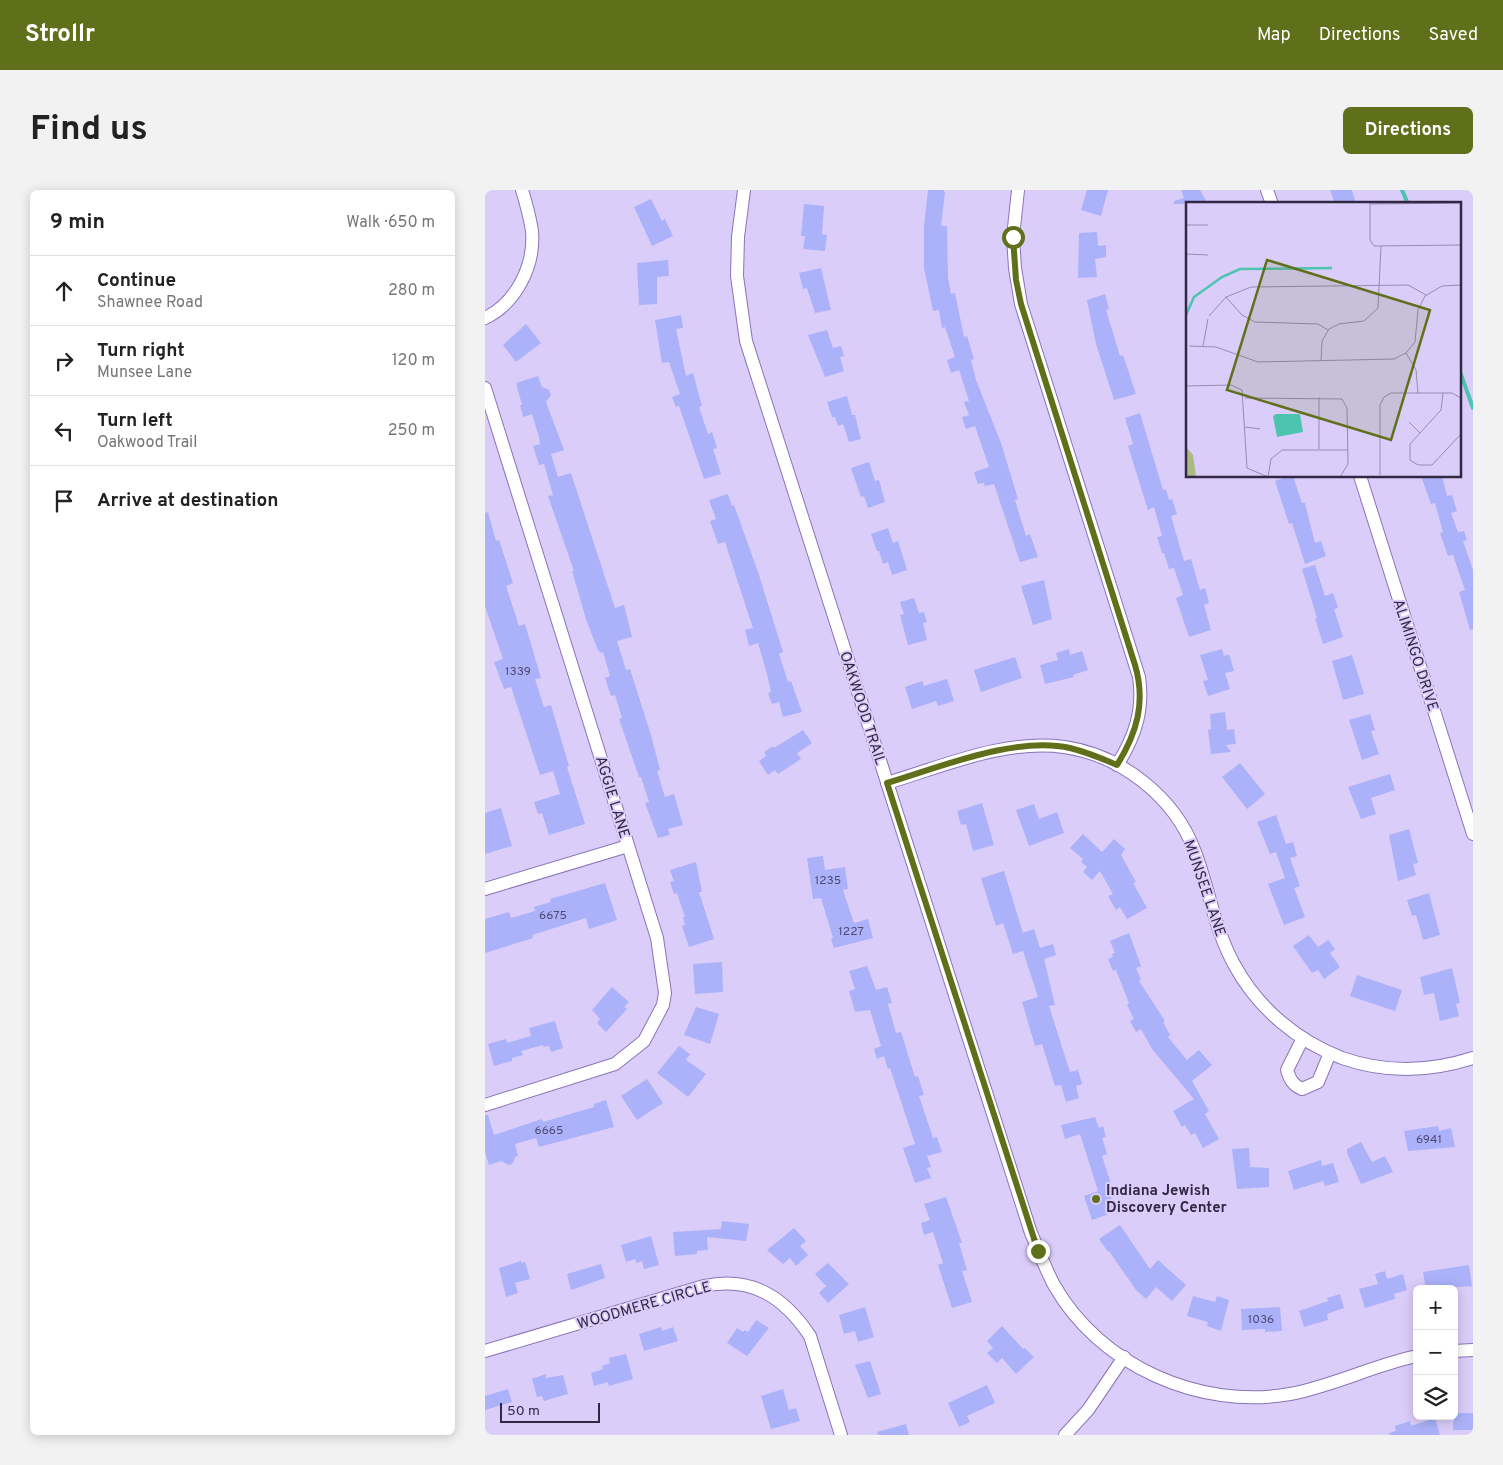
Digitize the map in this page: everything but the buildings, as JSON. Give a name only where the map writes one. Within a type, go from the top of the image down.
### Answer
[{"type":"street","points":[[485,318],[495,313],[515,294],[529,268],[532,232],[522,190]]},
{"type":"street","name":"OAKWOOD TRAIL","points":[[744,190],[738,237],[737,276],[745,341],[1040,1257],[1054,1285],[1089,1330],[1124,1358],[1155,1376],[1184,1387],[1220,1396],[1251,1398],[1305,1391],[1413,1357]]},
{"type":"street","points":[[1018,190],[1013,237],[1016,280],[1021,304],[1139,677],[1141,702],[1135,732],[1117,765]]},
{"type":"street","points":[[1267,190],[1271,202]]},
{"type":"street","name":"AGGIE LANE","points":[[485,388],[657,938],[665,993],[663,1005],[644,1041],[615,1064],[485,1105]]},
{"type":"street","name":"ALIMINGO DRIVE","points":[[1361,478],[1473,834]]},
{"type":"street","name":"MUNSEE LANE","points":[[887,783],[999,750],[1025,746],[1069,748],[1100,757],[1117,765],[1148,786],[1166,803],[1184,829],[1195,851],[1220,934],[1235,968],[1260,1003],[1278,1020],[1303,1038],[1330,1053],[1376,1066],[1407,1069],[1444,1066],[1473,1058]]},
{"type":"street","points":[[485,889],[628,846]]},
{"type":"street","points":[[1303,1038],[1287,1070],[1289,1079],[1295,1086],[1302,1089],[1318,1082],[1330,1053]]},
{"type":"street","name":"WOODMERE CIRCLE","points":[[485,1351],[699,1287],[723,1283],[754,1288],[782,1302],[800,1320],[812,1342],[841,1435]]},
{"type":"street","points":[[1458,1351],[1473,1350]]},
{"type":"street","points":[[1065,1435],[1088,1410],[1124,1358]]},
{"type":"waterway","points":[[1402,190],[1407,202]]},
{"type":"waterway","points":[[1461,375],[1473,408]]},
{"type":"place","name":"Indiana Jewish Discovery Center","points":[[1096,1199]]},
{"type":"route","points":[[1013,237],[1016,280],[1021,304],[1139,677],[1141,702],[1135,732],[1128,748],[1117,765],[1100,757],[1069,748],[1025,746],[999,750],[887,783],[1038,1251]]}]
